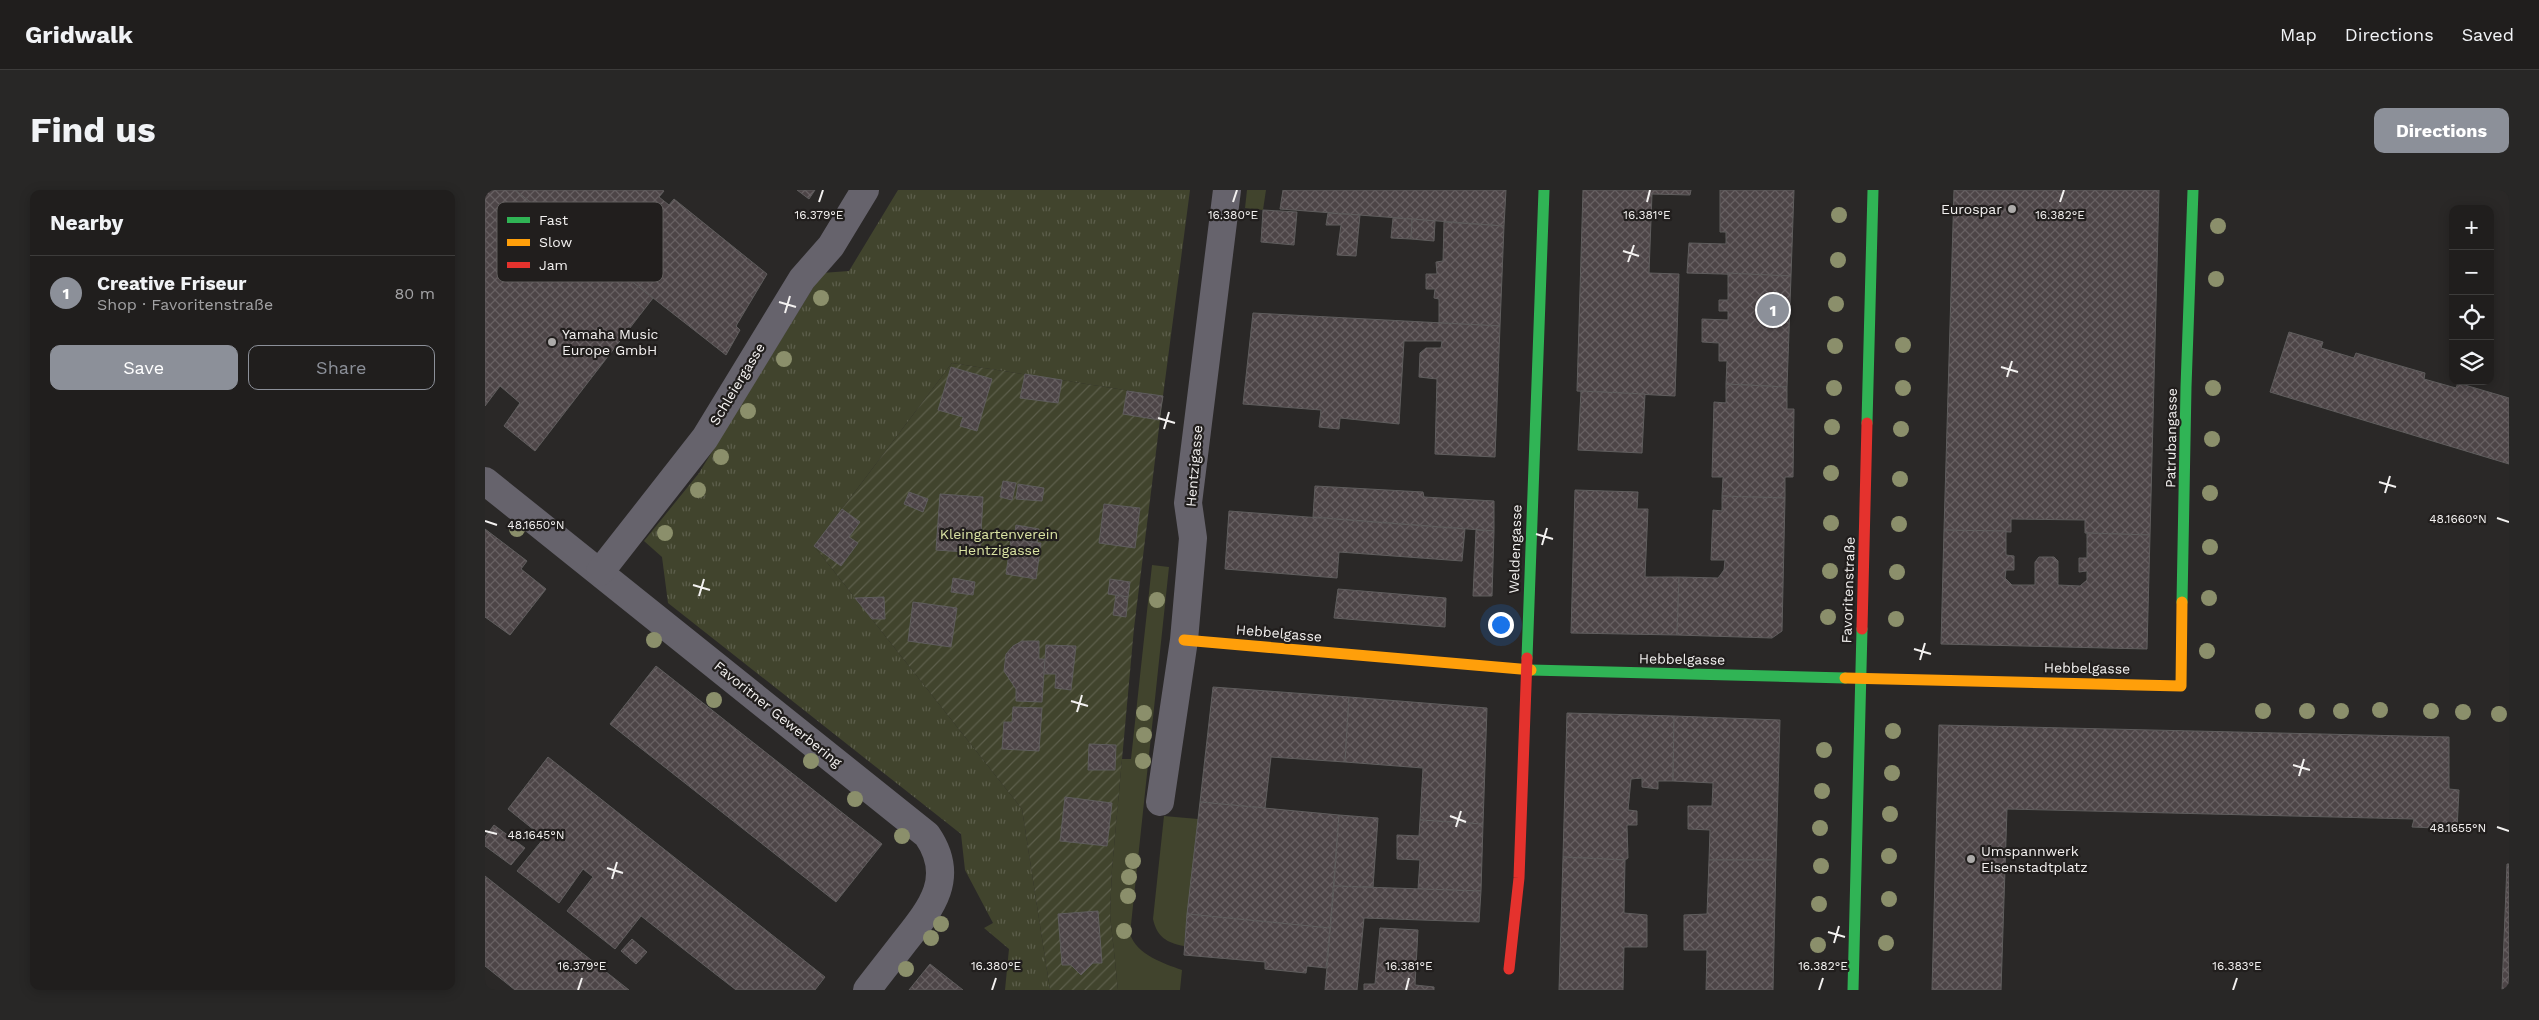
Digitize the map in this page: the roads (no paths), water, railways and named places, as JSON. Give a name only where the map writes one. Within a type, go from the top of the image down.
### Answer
[{"type":"street","name":"Schleiergasse","points":[[600,572],[705,438],[802,279],[831,246],[865,190]]},
{"type":"street","name":"Hentzigasse","points":[[1160,802],[1184,640],[1193,538],[1188,503],[1227,190]]},
{"type":"street","name":"Weldengasse","points":[[1509,969],[1519,878],[1543,190]]},
{"type":"street","name":"Favoritenstraße","points":[[1853,990],[1873,190]]},
{"type":"street","name":"Patrubangasse","points":[[2181,686],[2186,387],[2193,190]]},
{"type":"street","name":"Favoritner Gewerbering","points":[[485,481],[915,824],[931,842],[940,864],[941,878],[936,899],[867,990]]},
{"type":"street","name":"Hebbelgasse","points":[[1184,640],[1526,670],[2181,686]]},
{"type":"place","name":"Eurospar","points":[[2012,209]]},
{"type":"place","name":"Creative Friseur","points":[[1773,310]]},
{"type":"place","name":"Yamaha Music Europe GmbH","points":[[552,342]]},
{"type":"place","name":"Umspannwerk Eisenstadtplatz","points":[[1971,859]]},
{"type":"park label","name":"Kleingartenverein Hentzigasse","points":[[999,542]]}]
